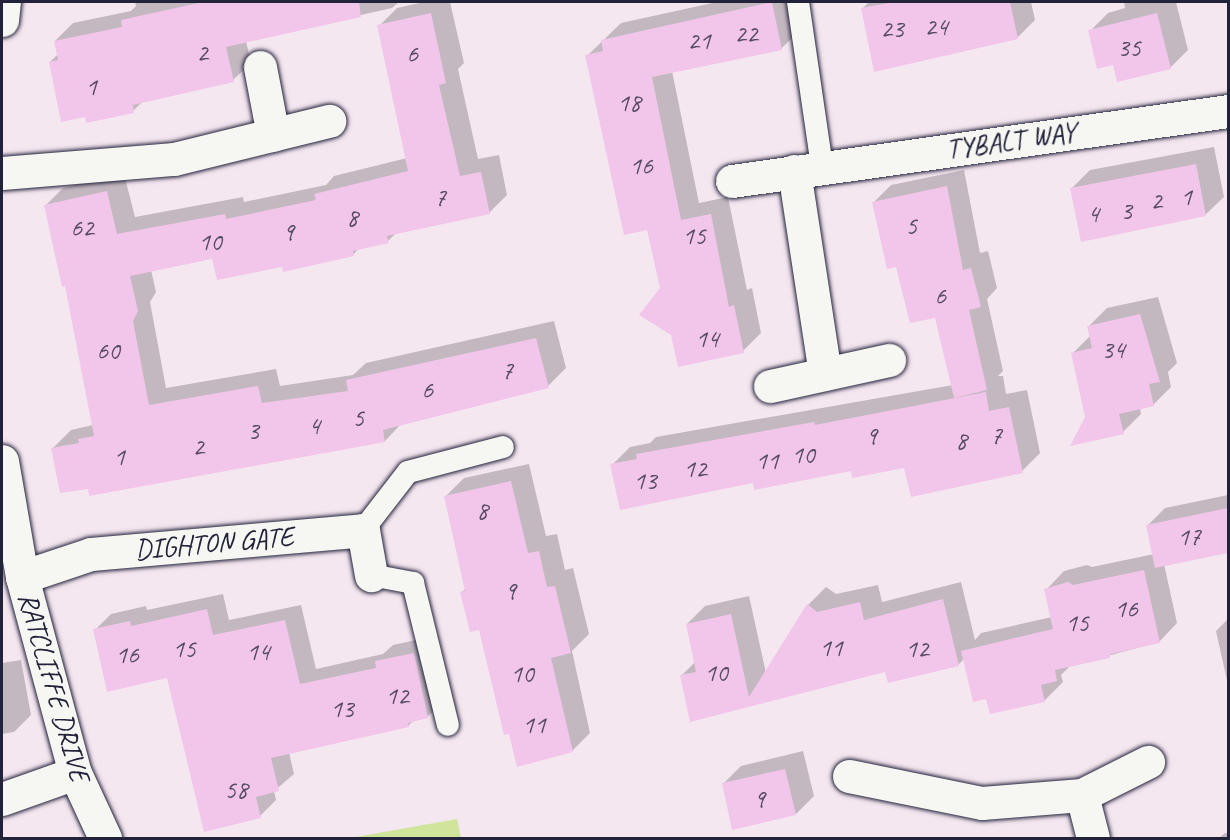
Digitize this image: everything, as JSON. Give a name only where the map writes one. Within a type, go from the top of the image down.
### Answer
[{"type":"street","points":[[2,20],[4,2]]},
{"type":"street","points":[[260,67],[273,135]]},
{"type":"street","name":"TYBALT WAY","points":[[732,181],[1228,111]]},
{"type":"street","points":[[2,173],[174,159],[329,121]]},
{"type":"street","points":[[808,169],[825,374]]},
{"type":"street","points":[[770,386],[889,360]]},
{"type":"street","name":"RATCLIFFE DRIVE","points":[[2,461],[22,577],[75,773],[105,838]]},
{"type":"street","points":[[363,530],[371,575]]},
{"type":"street","name":"DIGHTON GATE","points":[[22,577],[91,554],[363,530]]},
{"type":"street","points":[[849,776],[982,803],[1082,795],[1148,762]]},
{"type":"street","points":[[2,799],[75,773]]},
{"type":"street","points":[[1082,795],[1093,838]]},
{"type":"lane","points":[[798,2],[808,169]]},
{"type":"lane","points":[[363,530],[408,472],[503,447]]},
{"type":"lane","points":[[371,575],[413,583],[448,725]]},
{"type":"green space","points":[[457,819],[461,838],[350,838]]},
{"type":"building","points":[[203,2],[359,2],[361,17],[226,47],[234,82],[133,105],[134,113],[86,123],[85,117],[61,122],[49,62],[58,60],[54,41],[122,27],[121,20]]},
{"type":"building","points":[[772,2],[782,50],[652,77],[681,220],[711,214],[729,307],[734,305],[744,353],[678,367],[671,335],[639,315],[660,288],[647,230],[624,235],[585,55],[603,51],[601,40]]},
{"type":"building","points":[[894,2],[1010,2],[1018,39],[874,72],[861,8]]},
{"type":"building","points":[[431,13],[446,83],[439,85],[460,176],[481,172],[490,214],[387,236],[389,243],[353,251],[354,256],[283,272],[282,267],[217,280],[212,259],[130,276],[138,311],[133,321],[149,405],[258,386],[262,403],[348,391],[346,380],[536,338],[549,388],[383,430],[385,442],[89,496],[88,489],[60,493],[51,448],[79,443],[78,439],[94,436],[65,286],[62,287],[44,205],[107,191],[117,234],[225,214],[226,219],[316,200],[314,194],[408,171],[377,25]]},
{"type":"building","points":[[1157,13],[1171,69],[1117,82],[1113,65],[1097,69],[1088,30]]},
{"type":"building","points":[[1196,164],[1206,216],[1081,242],[1070,188]]},
{"type":"building","points":[[947,186],[963,270],[971,268],[981,307],[969,310],[987,390],[954,398],[935,318],[910,323],[896,267],[887,269],[872,202]]},
{"type":"building","points":[[1140,314],[1160,382],[1149,384],[1154,406],[1119,414],[1124,434],[1070,446],[1085,417],[1071,353],[1092,348],[1087,326]]},
{"type":"building","points":[[986,392],[989,411],[1009,407],[1023,473],[911,497],[904,468],[852,478],[851,471],[754,490],[753,483],[620,510],[610,464],[637,459],[636,454],[814,422],[815,425]]},
{"type":"building","points":[[511,481],[528,553],[539,551],[547,587],[555,586],[571,653],[551,658],[573,752],[517,767],[509,734],[504,735],[479,630],[470,632],[460,592],[465,591],[444,496]]},
{"type":"building","points":[[1228,508],[1228,553],[1155,568],[1146,525]]},
{"type":"building","points":[[1144,570],[1160,643],[1110,654],[1110,658],[1055,670],[1057,681],[1041,685],[1045,702],[990,714],[986,699],[973,702],[961,651],[1053,629],[1044,589],[1068,582],[1073,585]]},
{"type":"building","points":[[943,599],[959,666],[888,683],[885,672],[690,722],[680,675],[696,672],[686,624],[731,614],[749,697],[807,604],[817,612],[860,602],[864,620]]},
{"type":"building","points":[[207,609],[213,635],[285,620],[300,684],[376,668],[375,661],[414,653],[428,718],[408,723],[409,727],[271,758],[279,791],[256,797],[261,818],[204,832],[167,678],[107,692],[93,629],[130,621],[131,626]]},
{"type":"building","points":[[785,769],[796,815],[732,830],[722,783]]}]
